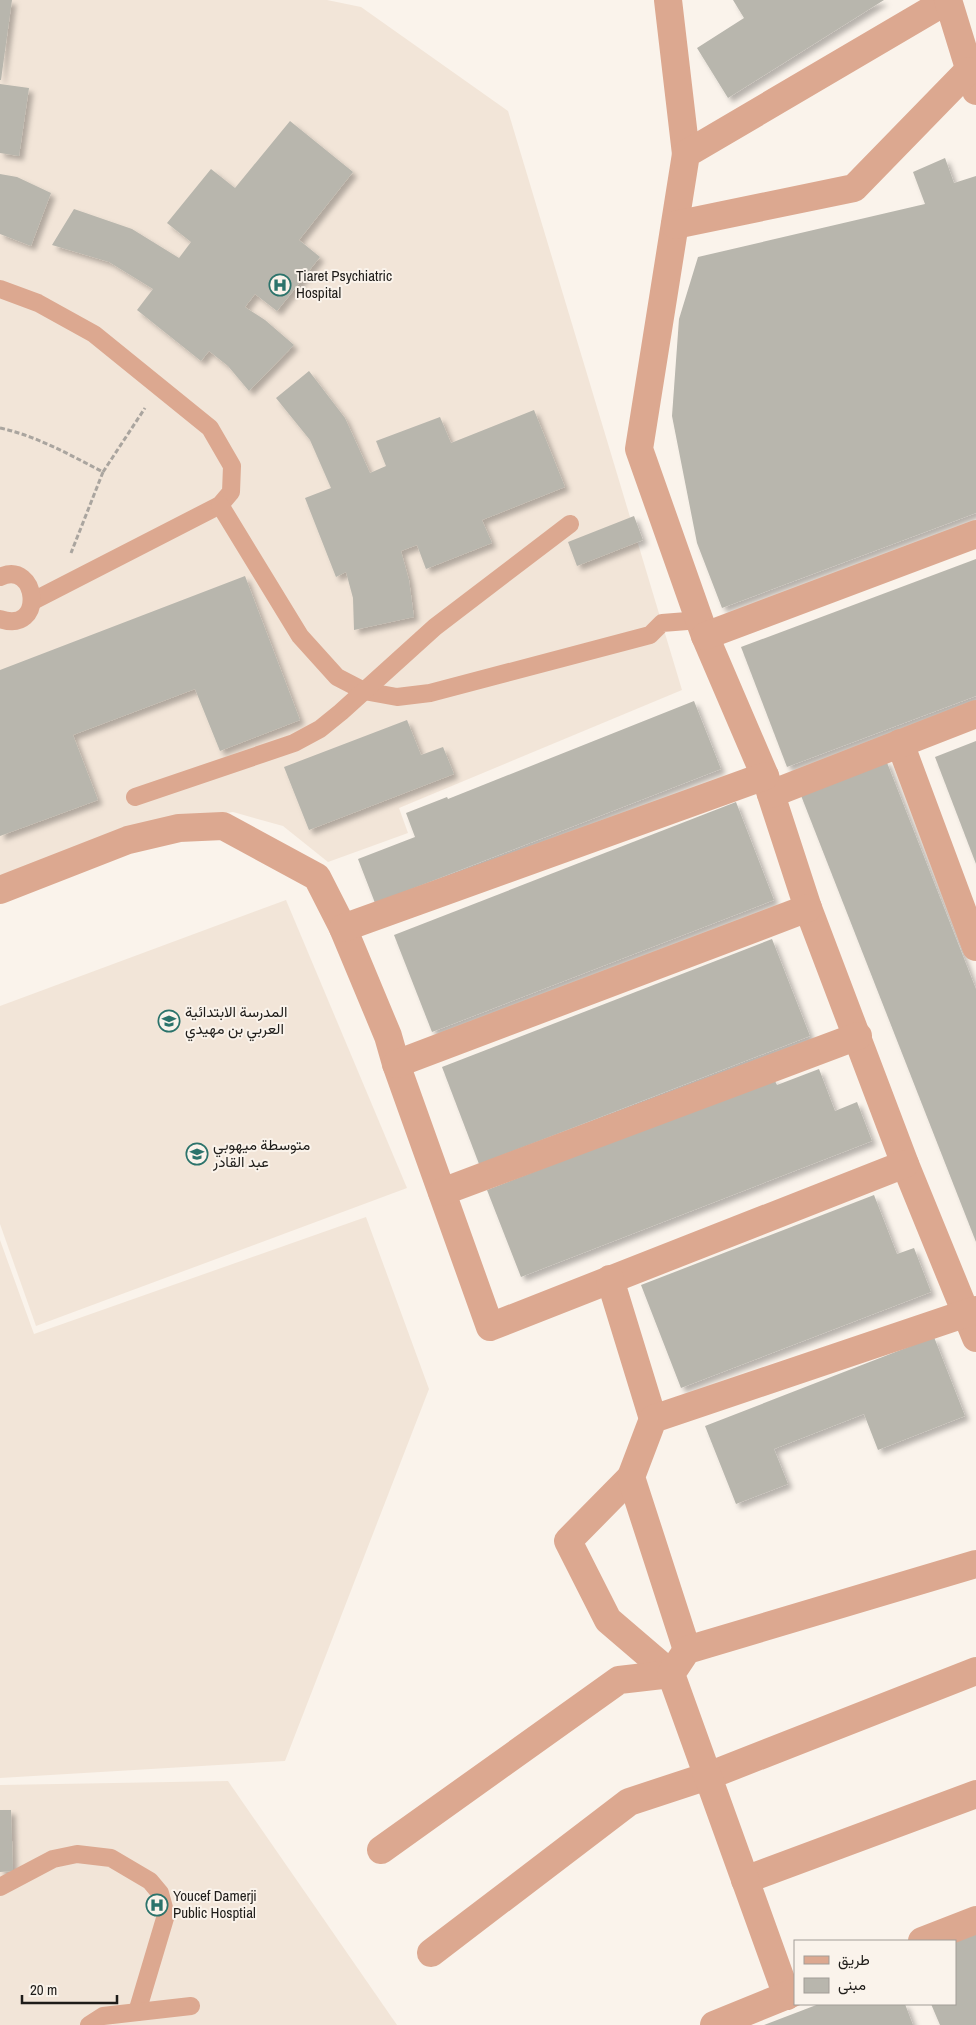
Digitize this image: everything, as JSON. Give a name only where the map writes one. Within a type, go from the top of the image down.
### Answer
[{"type":"street","points":[[668,0],[686,154],[639,449],[702,628],[768,785],[808,908],[905,1164],[971,1311],[976,1338]]},
{"type":"street","points":[[675,225],[854,188],[972,81],[948,0],[686,154]]},
{"type":"street","points":[[702,628],[976,534]]},
{"type":"street","points":[[343,928],[768,785],[900,743],[976,714]]},
{"type":"street","points":[[900,743],[966,890],[976,947]]},
{"type":"street","points":[[0,890],[128,840],[179,828],[223,826],[317,877],[343,928],[388,1036],[396,1064],[490,1327],[905,1164]]},
{"type":"street","points":[[396,1064],[808,908]]},
{"type":"street","points":[[442,1192],[858,1036]]},
{"type":"street","points":[[610,1279],[653,1419],[631,1477],[568,1541],[608,1620],[671,1674],[745,1880],[791,1994],[714,2025]]},
{"type":"street","points":[[653,1419],[971,1311]]},
{"type":"street","points":[[631,1477],[687,1650]]},
{"type":"street","points":[[381,1850],[619,1680],[671,1674],[687,1650],[976,1564]]},
{"type":"street","points":[[431,1953],[630,1802],[708,1776],[976,1671]]},
{"type":"street","points":[[745,1880],[976,1794]]},
{"type":"street","points":[[925,1940],[976,1920]]},
{"type":"lane","points":[[0,289],[38,303],[94,334],[210,428],[232,466],[231,492],[220,505],[33,601]]},
{"type":"lane","points":[[220,505],[300,636],[337,677],[364,692],[397,698],[430,693],[650,635],[662,623],[702,628]]},
{"type":"lane","points":[[135,797],[294,743],[320,729],[364,692],[435,626],[570,524]]},
{"type":"lane","points":[[0,577],[12,575],[21,578],[32,591],[33,601],[30,609],[16,621],[7,622],[0,619]]},
{"type":"lane","points":[[0,1887],[53,1860],[77,1854],[111,1858],[150,1881],[160,1893],[166,1915],[137,2012]]},
{"type":"lane","points":[[89,2025],[103,2016],[191,2006]]},
{"type":"path","points":[[59,587],[103,472],[159,387]]},
{"type":"path","points":[[0,428],[18,432],[43,442],[103,472]]},
{"type":"shaded area","name":"Tiaret Psychiatric Hospital","points":[[0,0],[327,0],[361,7],[508,111],[682,690],[399,808],[408,833],[328,862],[283,826],[233,812],[172,820],[0,889]]},
{"type":"shaded area","name":"متوسطة ميهوبي عبد القادر","points":[[286,900],[407,1188],[36,1326],[0,1224],[0,1006]]},
{"type":"shaded area","points":[[366,1217],[429,1389],[285,1761],[0,1778],[0,1240],[34,1334]]},
{"type":"shaded area","name":"Youcef Damerji Public Hosptial","points":[[228,1781],[397,2025],[0,2025],[0,1785]]},
{"type":"building","points":[[0,0],[12,0],[1,80],[0,80]]},
{"type":"building","points":[[733,0],[884,0],[728,98],[697,48],[744,18]]},
{"type":"building","points":[[0,84],[29,88],[19,156],[0,153]]},
{"type":"building","points":[[290,121],[353,172],[299,240],[320,257],[277,311],[255,294],[245,307],[265,320],[294,345],[249,391],[228,366],[209,351],[201,361],[137,310],[153,289],[109,262],[52,245],[74,209],[132,229],[179,258],[191,242],[167,223],[211,169],[235,188]]},
{"type":"building","points":[[945,158],[954,183],[976,176],[976,513],[722,608],[697,543],[672,416],[679,319],[698,257],[925,204],[913,172]]},
{"type":"building","points":[[0,174],[17,177],[51,193],[31,246],[0,234]]},
{"type":"building","points":[[309,371],[345,418],[370,473],[386,466],[376,441],[440,417],[451,443],[534,410],[565,487],[482,520],[492,543],[426,569],[417,545],[401,551],[409,580],[414,617],[354,630],[353,598],[346,572],[336,577],[305,498],[331,488],[310,440],[276,398]]},
{"type":"building","points":[[634,516],[643,540],[577,566],[568,542]]},
{"type":"building","points":[[976,559],[976,696],[787,767],[741,647]]},
{"type":"building","points":[[245,576],[300,720],[220,751],[195,689],[73,735],[98,800],[0,836],[0,670]]},
{"type":"building","points":[[694,701],[721,769],[375,903],[358,859],[415,837],[406,813],[447,797],[448,799]]},
{"type":"building","points":[[407,720],[421,755],[443,747],[454,774],[309,830],[284,767]]},
{"type":"building","points":[[976,741],[976,864],[935,757]]},
{"type":"building","points":[[886,760],[976,989],[976,1242],[800,793]]},
{"type":"building","points":[[736,802],[774,900],[432,1032],[394,935]]},
{"type":"building","points":[[772,939],[810,1036],[479,1164],[442,1067]]},
{"type":"building","points":[[819,1069],[835,1111],[857,1102],[872,1141],[521,1277],[487,1190],[774,1079],[777,1085]]},
{"type":"building","points":[[874,1195],[897,1254],[914,1248],[931,1292],[681,1388],[641,1285]]},
{"type":"building","points":[[934,1337],[965,1416],[878,1450],[864,1414],[774,1449],[788,1484],[736,1504],[705,1426]]},
{"type":"building","points":[[0,1810],[11,1810],[13,1871],[0,1872]]},
{"type":"building","points":[[976,1929],[976,2025],[940,2025],[931,2005],[956,2005],[956,1940]]},
{"type":"building","points":[[816,2005],[905,2005],[913,2025],[764,2025]]},
{"type":"place","name":"Tiaret Psychiatric Hospital","points":[[280,285]]},
{"type":"place","name":"المدرسة الابتدائية العربي بن مهيدي","points":[[169,1021]]},
{"type":"place","name":"متوسطة ميهوبي عبد القادر","points":[[197,1154]]},
{"type":"place","name":"Youcef Damerji Public Hosptial","points":[[157,1905]]}]
